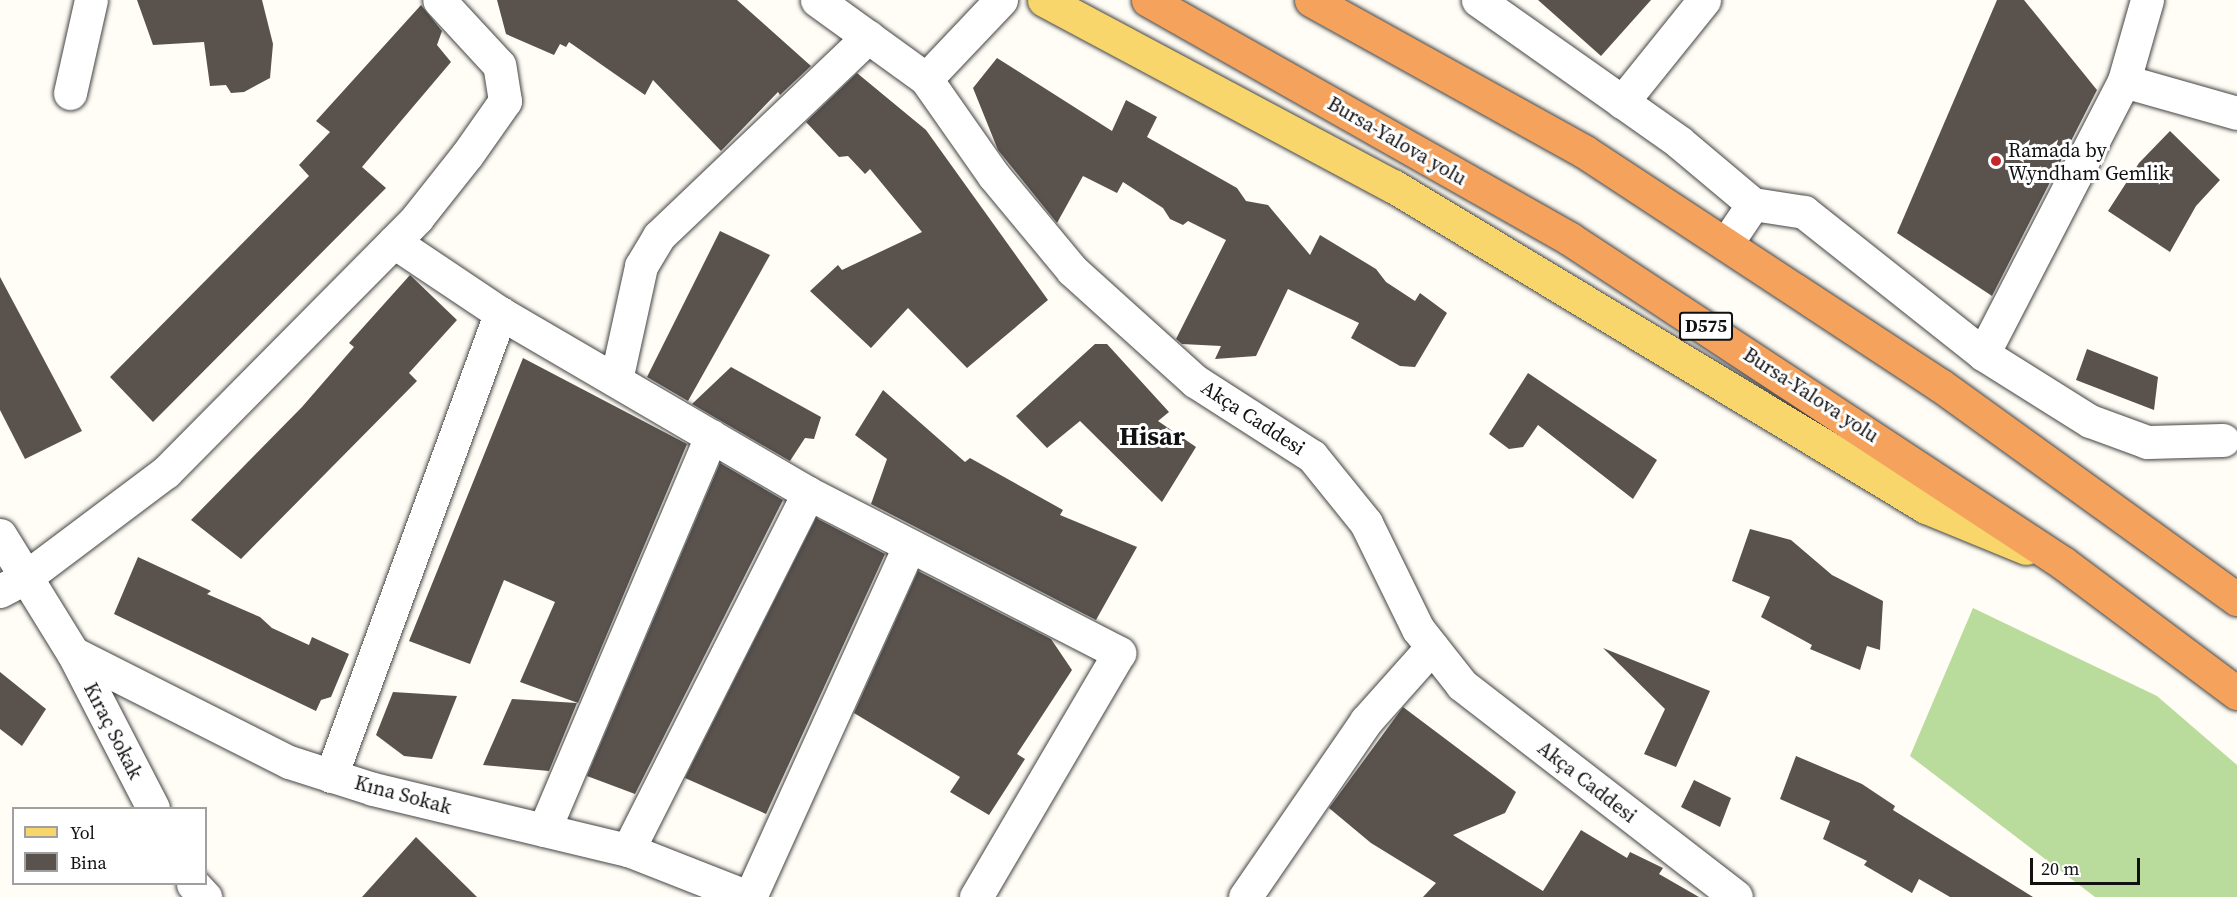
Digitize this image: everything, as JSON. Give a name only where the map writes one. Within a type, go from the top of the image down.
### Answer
[{"type":"highway","name":"Bursa-Yalova yolu","points":[[1149,0],[1570,239],[2063,563],[2237,693]]},
{"type":"highway","points":[[1322,0],[1586,152],[1940,385],[2237,599]]},
{"type":"main road","points":[[1044,0],[1393,186],[1926,507],[2063,563]]},
{"type":"street","points":[[69,93],[91,0]]},
{"type":"street","points":[[13,584],[166,472],[394,242],[467,155],[505,101],[499,65],[440,0]]},
{"type":"street","name":"Akça Caddesi","points":[[817,0],[926,78],[994,176],[1072,270],[1195,381],[1312,456],[1366,523],[1418,629],[1462,685],[1736,897]]},
{"type":"street","points":[[926,78],[1001,0]]},
{"type":"street","points":[[1478,0],[1622,102],[1753,204],[1804,212],[1983,354],[2090,421],[2146,442],[2223,440]]},
{"type":"street","points":[[1622,102],[1704,0]]},
{"type":"street","points":[[1983,354],[2124,81],[2147,0]]},
{"type":"street","points":[[616,380],[641,266],[659,236],[868,37]]},
{"type":"street","points":[[2124,81],[2237,113]]},
{"type":"street","points":[[1726,244],[1753,204]]},
{"type":"street","points":[[394,242],[500,313],[808,493],[908,548],[1119,653],[976,897]]},
{"type":"street","points":[[331,776],[500,313]]},
{"type":"street","points":[[544,830],[711,436]]},
{"type":"street","points":[[628,850],[808,493]]},
{"type":"street","name":"Kıraç Sokak","points":[[0,535],[13,584],[73,653],[152,807]]},
{"type":"street","points":[[749,897],[908,548]]},
{"type":"street","points":[[1245,897],[1366,722],[1432,647]]},
{"type":"street","name":"Kına Sokak","points":[[73,653],[289,762],[331,776],[628,850],[749,897]]},
{"type":"street","points":[[194,885],[205,897]]},
{"type":"green space","points":[[1973,608],[2157,696],[2237,765],[2237,897],[2095,897],[1910,756]]},
{"type":"building","points":[[137,0],[262,0],[273,44],[270,78],[244,92],[231,93],[226,85],[210,86],[204,42],[153,45]]},
{"type":"building","points":[[497,0],[737,0],[811,66],[780,95],[778,92],[721,151],[653,80],[645,95],[569,42],[566,47],[560,44],[554,55],[506,34]]},
{"type":"building","points":[[1538,0],[1651,0],[1601,56]]},
{"type":"building","name":"Ramada by Wyndham Gemlik","points":[[1997,0],[2024,0],[2097,90],[1992,296],[1897,233]]},
{"type":"building","points":[[421,5],[442,31],[437,45],[451,62],[362,167],[386,188],[153,422],[110,377],[309,176],[299,165],[330,132],[316,121]]},
{"type":"building","points":[[997,58],[1112,131],[1126,100],[1157,117],[1147,137],[1237,188],[1246,201],[1268,205],[1310,255],[1320,235],[1376,269],[1386,282],[1415,301],[1420,293],[1447,313],[1415,367],[1400,366],[1351,338],[1359,323],[1288,289],[1256,356],[1215,359],[1221,346],[1182,344],[1176,339],[1226,240],[1188,221],[1183,225],[1170,219],[1163,208],[1123,182],[1117,193],[1083,176],[1057,223],[998,150],[973,88]]},
{"type":"building","points":[[857,73],[926,130],[1048,300],[967,368],[908,308],[871,348],[810,291],[838,265],[842,270],[922,232],[870,169],[865,174],[848,156],[839,157],[806,122]]},
{"type":"building","points":[[2170,131],[2220,180],[2196,206],[2170,252],[2108,211],[2139,163]]},
{"type":"building","points":[[720,231],[770,255],[688,401],[647,377]]},
{"type":"building","points":[[410,275],[457,320],[409,373],[417,381],[241,559],[191,520],[302,407],[354,347],[349,343]]},
{"type":"building","points":[[0,277],[82,431],[25,459],[0,410]]},
{"type":"building","points":[[1095,344],[1107,344],[1169,412],[1158,421],[1196,447],[1162,502],[1080,421],[1047,448],[1016,416]]},
{"type":"building","points":[[2087,349],[2158,377],[2154,410],[2076,380]]},
{"type":"building","points":[[523,358],[687,444],[578,703],[520,682],[555,602],[504,580],[470,664],[409,641]]},
{"type":"building","points":[[731,367],[821,417],[814,439],[805,438],[790,461],[692,404]]},
{"type":"building","points":[[1528,373],[1657,460],[1633,499],[1538,425],[1523,447],[1509,449],[1489,434]]},
{"type":"building","points":[[883,390],[965,462],[970,458],[1063,510],[1060,515],[1137,547],[1096,620],[871,504],[887,459],[855,435]]},
{"type":"building","points":[[720,463],[783,500],[635,794],[587,776]]},
{"type":"building","points":[[816,518],[885,554],[766,814],[685,778]]},
{"type":"building","points":[[1750,529],[1791,540],[1832,575],[1883,601],[1880,650],[1867,646],[1860,670],[1810,649],[1812,645],[1761,617],[1770,597],[1732,581]]},
{"type":"building","points":[[138,557],[211,591],[207,594],[260,617],[272,628],[309,645],[312,637],[349,654],[331,697],[321,700],[316,711],[114,614]]},
{"type":"building","points":[[918,571],[1051,639],[1072,670],[1017,754],[1025,759],[989,815],[950,792],[960,777],[854,713]]},
{"type":"building","points":[[1603,648],[1710,691],[1676,767],[1644,754],[1665,709]]},
{"type":"building","points":[[0,672],[46,709],[22,746],[0,729]]},
{"type":"building","points":[[393,692],[457,696],[432,759],[404,756],[376,735]]},
{"type":"building","points":[[512,699],[577,703],[549,771],[483,765]]},
{"type":"building","points":[[1403,707],[1516,792],[1505,813],[1453,835],[1543,891],[1581,830],[1627,858],[1630,852],[1663,868],[1659,874],[1699,897],[1423,897],[1436,883],[1371,843],[1329,808]]},
{"type":"building","points":[[1796,756],[1862,784],[1895,806],[1893,810],[2033,897],[1950,897],[1919,879],[1912,893],[1864,865],[1867,861],[1823,839],[1830,821],[1780,799]]},
{"type":"building","points":[[1694,780],[1731,798],[1720,827],[1681,807]]},
{"type":"building","points":[[416,837],[477,897],[362,897]]},
{"type":"place","name":"Ramada by Wyndham Gemlik","points":[[1996,161]]},
{"type":"district","name":"Hisar","points":[[1152,437]]}]
